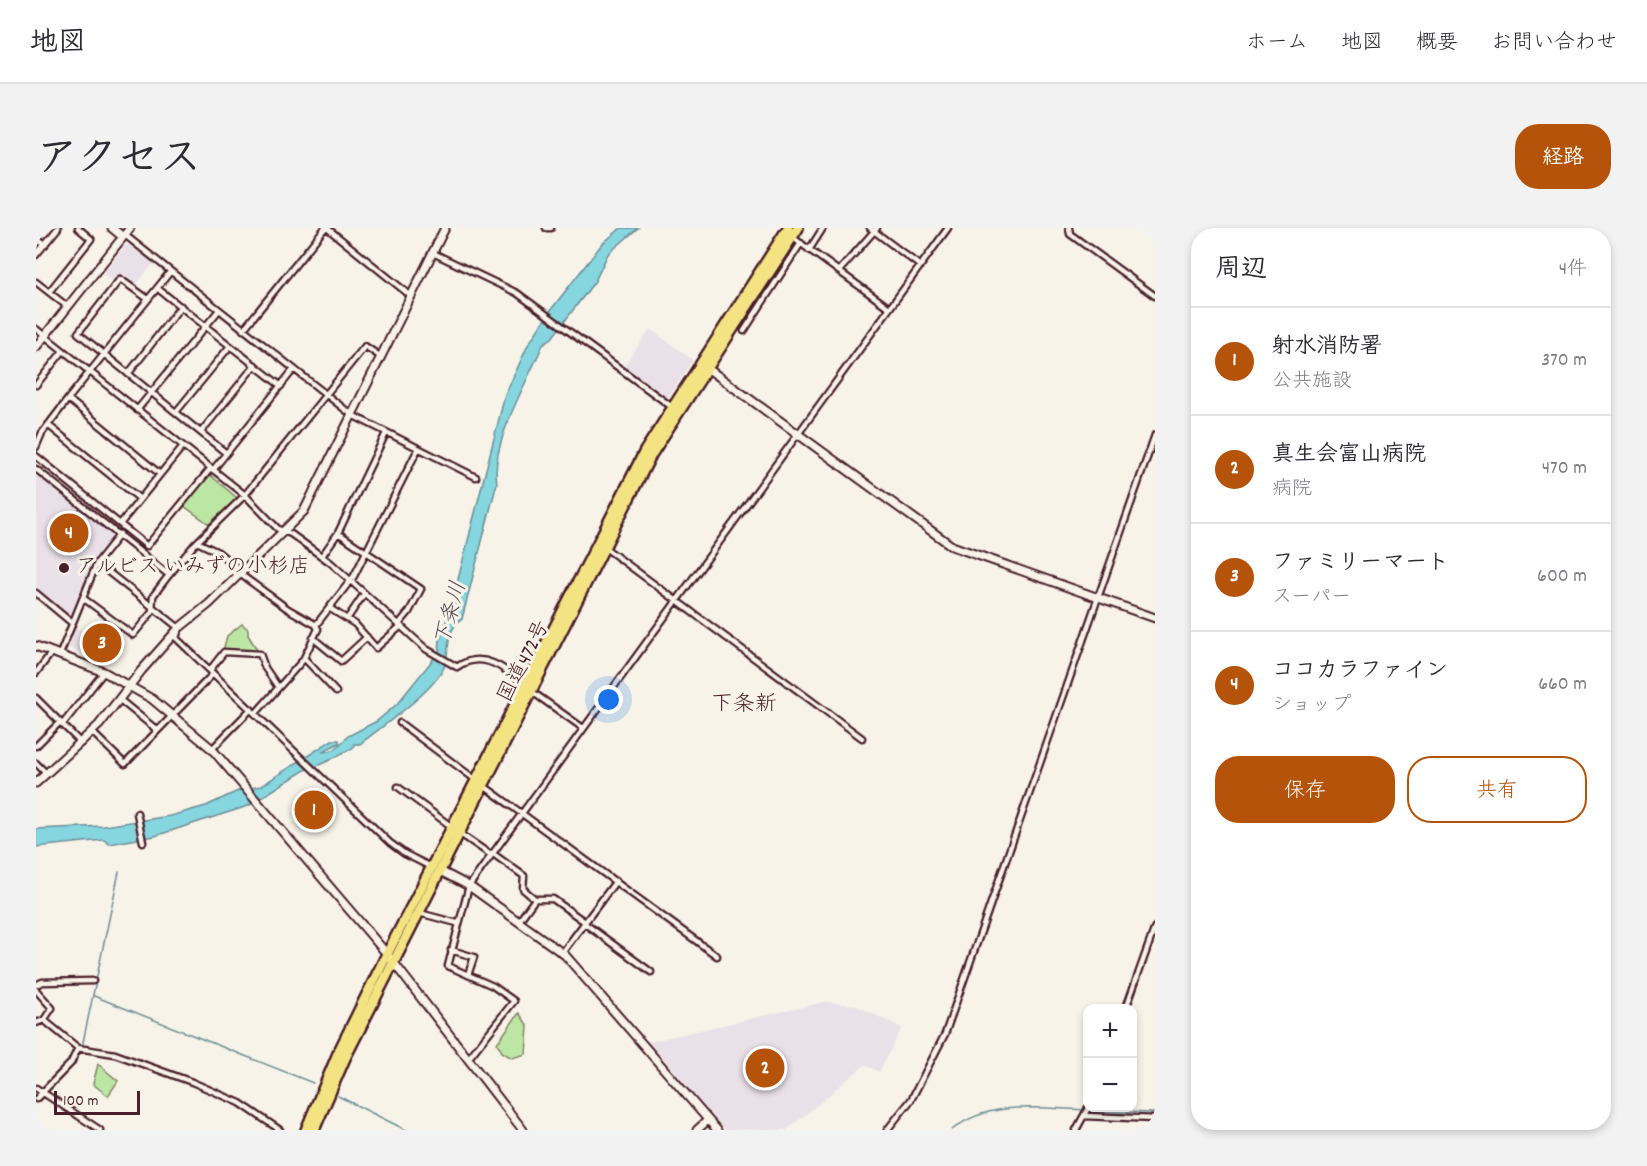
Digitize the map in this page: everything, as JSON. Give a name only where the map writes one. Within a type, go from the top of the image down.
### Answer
[{"type":"highway","name":"国道472号","points":[[527,689],[596,543],[645,451],[672,407],[790,233],[798,228]]},
{"type":"highway","name":"国道472号","points":[[306,1130],[339,1051],[387,954],[436,869],[527,689],[604,548],[651,455],[790,233]]},
{"type":"highway","name":"国道472号","points":[[314,1130],[345,1058],[418,913],[436,869]]},
{"type":"street","points":[[36,255],[58,228]]},
{"type":"street","points":[[50,292],[91,239],[78,228]]},
{"type":"street","points":[[112,228],[352,415],[476,477]]},
{"type":"street","points":[[36,347],[130,228]]},
{"type":"street","points":[[243,330],[326,228],[411,296]]},
{"type":"street","points":[[36,783],[92,732],[179,628],[209,604],[304,511],[445,228]]},
{"type":"street","points":[[546,228],[551,228]]},
{"type":"street","points":[[809,250],[823,228]]},
{"type":"street","points":[[468,1059],[514,1001],[493,986],[448,966],[457,923],[469,886],[888,307],[948,228]]},
{"type":"street","points":[[1069,228],[1070,234],[1155,296]]},
{"type":"street","points":[[839,271],[874,229],[919,265]]},
{"type":"street","points":[[790,233],[809,250],[888,307]]},
{"type":"street","points":[[36,238],[45,244]]},
{"type":"street","points":[[744,331],[801,243]]},
{"type":"street","points":[[433,253],[517,293],[672,407]]},
{"type":"street","points":[[36,447],[48,425],[170,272]]},
{"type":"street","points":[[148,299],[120,279],[78,333],[226,453]]},
{"type":"street","points":[[36,282],[68,306]]},
{"type":"street","points":[[157,288],[281,386]]},
{"type":"street","points":[[128,374],[181,306]]},
{"type":"street","points":[[137,410],[219,310]]},
{"type":"street","points":[[36,328],[245,495],[284,531],[322,556],[350,579],[428,651],[454,666],[467,660],[489,661],[583,728]]},
{"type":"street","points":[[176,412],[230,345]]},
{"type":"street","points":[[83,598],[133,635],[152,612],[150,604],[153,596],[169,575],[197,542],[245,495],[365,346],[381,357]]},
{"type":"street","points":[[36,384],[63,351]]},
{"type":"street","points":[[201,432],[255,365]]},
{"type":"street","points":[[707,368],[952,546],[1155,618]]},
{"type":"street","points":[[36,456],[147,546],[294,369]]},
{"type":"street","points":[[68,399],[160,474]]},
{"type":"street","points":[[48,425],[140,499]]},
{"type":"street","points":[[322,556],[338,533],[386,433]]},
{"type":"street","points":[[887,1130],[911,1100],[945,1034],[1155,435]]},
{"type":"street","points":[[120,524],[183,446]]},
{"type":"street","points":[[316,625],[350,579],[367,551],[418,449]]},
{"type":"street","points":[[36,469],[169,575]]},
{"type":"street","points":[[329,608],[347,619],[376,648],[400,625],[421,589],[338,533]]},
{"type":"street","points":[[36,674],[56,652],[72,623],[97,563],[120,534]]},
{"type":"street","points":[[197,542],[218,552],[241,573],[288,609],[316,625],[318,629],[304,658],[278,687],[212,749]]},
{"type":"street","points":[[604,548],[862,738]]},
{"type":"street","points":[[97,563],[179,628]]},
{"type":"street","points":[[36,593],[72,623]]},
{"type":"street","points":[[347,619],[364,594]]},
{"type":"street","points":[[179,628],[176,638],[390,843],[405,854],[469,886],[562,953],[717,1130]]},
{"type":"street","points":[[313,638],[341,661],[367,637]]},
{"type":"street","points":[[36,646],[104,672],[129,686],[173,715],[212,749],[241,780],[387,954],[523,1130]]},
{"type":"street","points":[[92,732],[124,764],[173,715],[211,672],[224,652],[260,654],[265,668],[278,687]]},
{"type":"street","points":[[304,658],[336,692]]},
{"type":"street","points":[[36,746],[61,724],[104,672]]},
{"type":"street","points":[[38,700],[81,743]]},
{"type":"street","points":[[36,709],[38,700]]},
{"type":"street","points":[[120,700],[157,730]]},
{"type":"street","points":[[400,723],[717,956]]},
{"type":"street","points":[[36,763],[47,774]]},
{"type":"street","points":[[398,787],[524,876],[523,889],[535,899],[553,899],[651,972]]},
{"type":"street","points":[[137,814],[143,842]]},
{"type":"street","points":[[562,953],[616,881]]},
{"type":"street","points":[[519,921],[535,899]]},
{"type":"street","points":[[418,913],[457,923]]},
{"type":"street","points":[[1127,1004],[1155,927]]},
{"type":"street","points":[[451,950],[474,957],[468,975]]},
{"type":"street","points":[[36,985],[42,982],[93,981]]},
{"type":"street","points":[[36,990],[52,1008],[44,1020],[36,1023]]},
{"type":"street","points":[[44,1020],[78,1048],[115,1054],[192,1082],[240,1103],[280,1130]]},
{"type":"street","points":[[36,1099],[71,1063],[78,1048]]},
{"type":"street","points":[[36,1088],[100,1130]]},
{"type":"street","points":[[1076,1130],[1086,1112]]},
{"type":"street","points":[[1084,1116],[1155,1119]]},
{"type":"street","points":[[697,1130],[708,1120]]},
{"type":"shaded area","points":[[125,245],[131,245],[154,263],[135,286],[121,274],[113,282],[103,274]]},
{"type":"shaded area","points":[[650,329],[693,360],[667,400],[622,368]]},
{"type":"shaded area","points":[[36,474],[111,533],[112,538],[93,564],[73,613],[68,615],[36,589]]},
{"type":"shaded area","points":[[75,627],[120,647],[107,664],[67,647]]},
{"type":"shaded area","points":[[824,1002],[855,1005],[902,1028],[879,1072],[865,1065],[787,1130],[725,1130],[648,1042]]},
{"type":"green space","points":[[209,474],[237,498],[209,524],[184,506]]},
{"type":"green space","points":[[242,624],[248,629],[248,635],[259,653],[223,651],[227,636]]},
{"type":"green space","points":[[519,1013],[528,1026],[526,1054],[512,1058],[502,1052],[497,1043]]},
{"type":"green space","points":[[98,1064],[118,1081],[108,1096],[93,1084]]},
{"type":"water","name":"下条川","points":[[621,228],[638,228],[608,254],[595,281],[552,338],[543,344],[512,412],[499,449],[496,467],[497,483],[462,619],[450,635],[445,665],[431,686],[360,744],[354,744],[353,748],[318,766],[308,768],[248,806],[155,836],[109,844],[104,840],[36,847],[36,829],[104,826],[170,816],[206,806],[240,790],[261,786],[332,740],[339,740],[339,743],[322,752],[334,750],[348,736],[377,721],[397,704],[439,652],[440,639],[451,607],[505,395],[528,345],[550,311],[602,244]]},
{"type":"waterway","points":[[82,1047],[119,872]]},
{"type":"waterway","points":[[94,996],[313,1083]]},
{"type":"waterway","points":[[36,1102],[73,1064],[81,1052]]},
{"type":"waterway","points":[[338,1096],[406,1130]]},
{"type":"waterway","points":[[952,1130],[966,1120],[998,1110],[1015,1108],[1083,1110]]},
{"type":"waterway","points":[[1122,1112],[1155,1113]]},
{"type":"place","name":"ココカラファイン","points":[[69,533]]},
{"type":"place","name":"アルビス いみずの小杉店","points":[[64,568]]},
{"type":"place","name":"ファミリーマート","points":[[102,643]]},
{"type":"place","name":"射水消防署","points":[[314,810]]},
{"type":"place","name":"真生会富山病院","points":[[765,1068]]},
{"type":"district","name":"下条新","points":[[744,705]]}]
